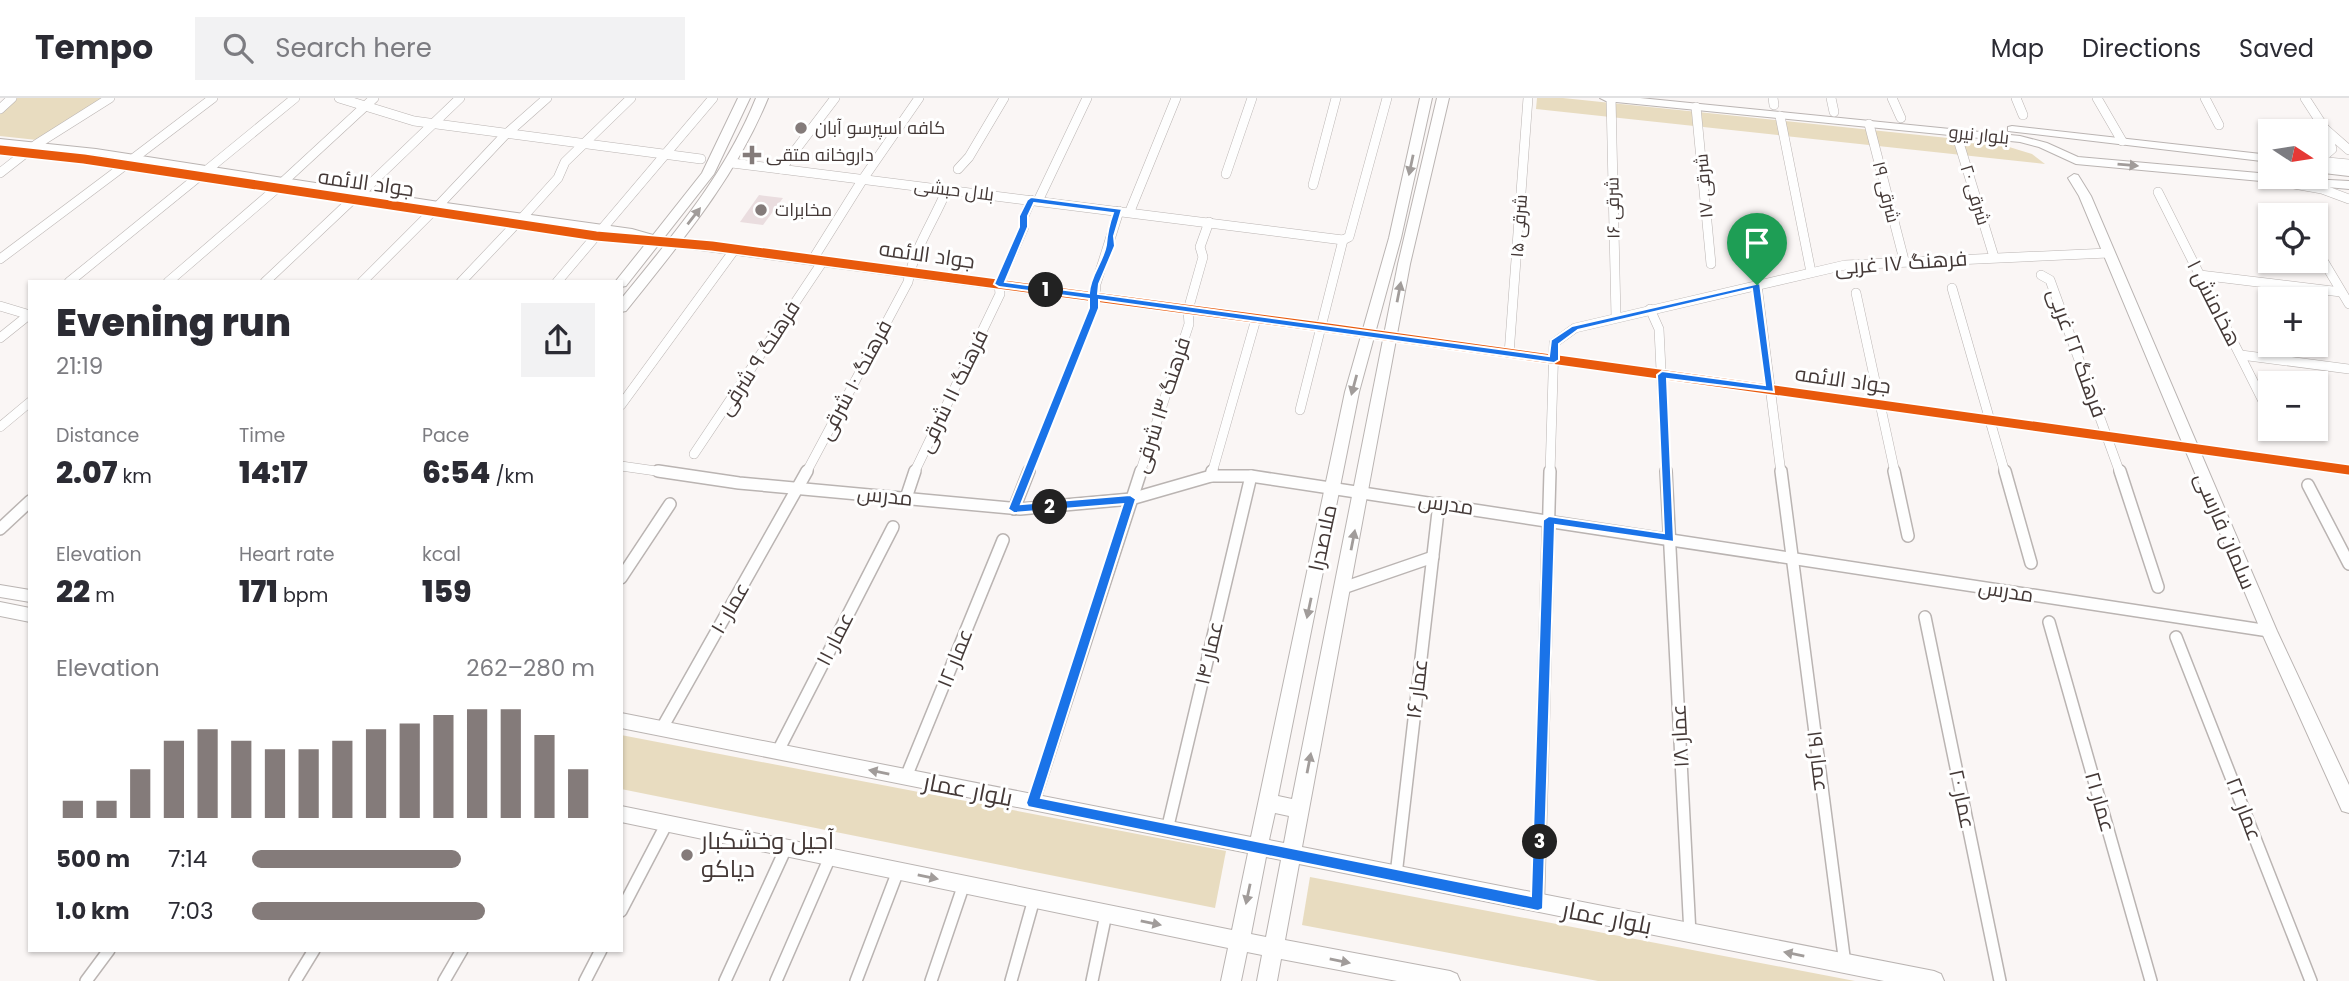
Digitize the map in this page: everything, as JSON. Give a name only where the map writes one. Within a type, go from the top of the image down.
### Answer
[{"type":"street","points":[[0,109],[12,98]]},
{"type":"street","points":[[0,173],[32,148],[110,98]]},
{"type":"street","points":[[0,259],[213,98]]},
{"type":"street","points":[[71,280],[295,98]]},
{"type":"street","points":[[339,98],[431,124],[701,159]]},
{"type":"street","points":[[171,280],[324,147],[374,98]]},
{"type":"street","points":[[267,280],[460,98]]},
{"type":"street","points":[[364,280],[506,133],[547,98]]},
{"type":"street","points":[[463,280],[558,178],[565,162],[631,98]]},
{"type":"street","points":[[559,280],[713,98]]},
{"type":"street","points":[[623,280],[708,174],[744,98]]},
{"type":"street","points":[[623,306],[725,176],[755,119],[762,98]]},
{"type":"street","points":[[781,169],[835,98]]},
{"type":"street","name":"فرهنگ ۹ شرقی","points":[[694,454],[818,260],[863,179],[919,98]]},
{"type":"street","points":[[958,169],[970,157],[1004,98]]},
{"type":"street","name":"فرهنگ ۱۱ شرقی","points":[[906,498],[918,462],[1000,294],[999,284],[1024,227],[1024,216],[1087,98]]},
{"type":"street","points":[[1130,211],[1176,98]]},
{"type":"street","points":[[1226,174],[1252,98]]},
{"type":"street","points":[[1313,185],[1336,98]]},
{"type":"street","points":[[1300,410],[1343,240],[1349,237],[1387,98]]},
{"type":"street","name":"ملاصدرا","points":[[1231,981],[1352,392],[1395,237],[1426,98]]},
{"type":"street","name":"ملاصدرا","points":[[1267,981],[1405,264],[1443,98]]},
{"type":"street","name":"۱۵ شرقی","points":[[1509,354],[1528,98]]},
{"type":"street","name":"بلوار نیرو","points":[[1609,98],[1701,100],[1776,106],[2203,150]]},
{"type":"street","name":"۱۶ شرقی","points":[[1609,98],[1616,317]]},
{"type":"street","points":[[1831,98],[1834,112]]},
{"type":"street","points":[[1892,98],[1901,118]]},
{"type":"street","points":[[2016,98],[2023,115]]},
{"type":"street","points":[[2097,98],[2122,141]]},
{"type":"street","points":[[2206,98],[2220,125]]},
{"type":"street","points":[[2305,98],[2319,119]]},
{"type":"street","name":"۱۷ شرقی","points":[[1701,100],[1711,264]]},
{"type":"street","points":[[1776,106],[1811,272]]},
{"type":"street","name":"بلوار نیرو","points":[[1776,106],[1869,124],[2020,139],[2043,145],[2060,155],[2099,162],[2258,178]]},
{"type":"street","name":"۱۹ شرقی","points":[[1869,124],[1904,260]]},
{"type":"street","points":[[2328,132],[2349,150]]},
{"type":"street","name":"۲۰ شرقی","points":[[1956,133],[1994,257]]},
{"type":"street","name":"جواد الائمه","points":[[0,142],[519,221],[1256,318],[2349,471]]},
{"type":"street","name":"جواد الائمه","points":[[0,150],[32,148]]},
{"type":"street","points":[[2202,172],[2203,150],[2258,157]]},
{"type":"street","name":"سلمان فارسی","points":[[2060,155],[2074,178],[2109,253],[2189,447],[2349,805]]},
{"type":"street","points":[[2074,178],[2099,162]]},
{"type":"street","name":"بلال حبشی","points":[[732,163],[1130,211],[1343,240]]},
{"type":"street","points":[[2328,163],[2349,164]]},
{"type":"street","points":[[2328,166],[2349,172]]},
{"type":"street","name":"بلوار نیرو","points":[[2328,184],[2349,186]]},
{"type":"street","name":"فرهنگ ۱۰ شرقی","points":[[799,487],[908,282],[912,258],[934,221],[947,189]]},
{"type":"street","points":[[2322,189],[2349,192]]},
{"type":"street","points":[[2322,189],[2349,199]]},
{"type":"street","name":"هخامنش ۱","points":[[2158,192],[2258,390]]},
{"type":"street","points":[[1014,509],[1094,308],[1094,284],[1110,246],[1110,236],[1119,211]]},
{"type":"street","name":"فرهنگ ۱۳ شرقی","points":[[1033,803],[1189,324],[1188,310],[1203,257],[1200,247],[1209,222]]},
{"type":"street","points":[[623,402],[735,249]]},
{"type":"street","name":"فرهنگ ۱۷ غربی","points":[[1554,360],[1555,342],[1575,328],[1845,265],[1904,260],[2109,253]]},
{"type":"street","points":[[2328,270],[2349,304]]},
{"type":"street","name":"فرهنگ ۲۲ غربی","points":[[2042,275],[2050,280],[2108,436],[2158,587]]},
{"type":"street","points":[[2200,275],[2341,292]]},
{"type":"street","name":"عمار ۱۹","points":[[1757,285],[1845,964]]},
{"type":"street","points":[[1952,288],[2031,563]]},
{"type":"street","points":[[1856,293],[1908,536]]},
{"type":"street","points":[[0,306],[28,315]]},
{"type":"street","name":"عمار ۱۸","points":[[1650,309],[1660,329],[1690,934]]},
{"type":"street","points":[[0,338],[28,316]]},
{"type":"street","points":[[1211,476],[1256,318]]},
{"type":"street","points":[[2241,355],[2349,369]]},
{"type":"street","points":[[1538,904],[1554,360]]},
{"type":"street","points":[[0,428],[28,404]]},
{"type":"street","name":"مدرس","points":[[623,467],[739,483],[1014,509],[1130,499],[1211,476],[1251,475],[2269,631]]},
{"type":"street","name":"عمار ۱۴","points":[[1167,830],[1251,475]]},
{"type":"street","points":[[2308,485],[2349,564]]},
{"type":"street","name":"عمار ۱۰","points":[[662,728],[799,487]]},
{"type":"street","points":[[0,528],[28,503]]},
{"type":"street","name":"عمار ۱۶","points":[[1396,875],[1439,503]]},
{"type":"street","points":[[623,575],[670,504]]},
{"type":"street","name":"عمار ۱۱","points":[[778,751],[893,527]]},
{"type":"street","name":"عمار ۱۲","points":[[906,777],[1003,540]]},
{"type":"street","points":[[1343,588],[1433,556]]},
{"type":"street","points":[[0,591],[28,596]]},
{"type":"street","points":[[0,609],[28,615]]},
{"type":"street","name":"عمار ۲۰","points":[[1925,617],[2000,981]]},
{"type":"street","name":"عمار ۲۱","points":[[2049,622],[2151,981]]},
{"type":"street","name":"عمار ۲۲","points":[[2176,637],[2311,981]]},
{"type":"street","name":"بلوار عمار","points":[[623,720],[1934,981]]},
{"type":"street","points":[[1268,800],[1284,808],[1300,807]]},
{"type":"street","points":[[623,814],[1439,981]]},
{"type":"street","points":[[623,907],[667,823]]},
{"type":"street","points":[[725,981],[786,848]]},
{"type":"street","points":[[776,981],[830,857]]},
{"type":"street","points":[[856,981],[898,871]]},
{"type":"street","points":[[930,981],[964,884]]},
{"type":"street","points":[[1011,981],[1034,899]]},
{"type":"street","points":[[1093,981],[1107,914]]},
{"type":"street","points":[[89,981],[108,952]]},
{"type":"street","points":[[295,981],[313,952]]},
{"type":"street","points":[[444,981],[461,952]]},
{"type":"street","points":[[585,981],[600,952]]},
{"type":"shaded area","points":[[13,98],[107,98],[46,141],[0,136],[0,108]]},
{"type":"shaded area","points":[[1537,98],[1563,98],[1996,143],[2032,154],[2045,164],[1536,109]]},
{"type":"shaded area","points":[[623,735],[1226,851],[1215,908],[623,789]]},
{"type":"shaded area","points":[[1310,877],[1855,981],[1598,981],[1302,925]]},
{"type":"building","name":"مخابرات","points":[[759,195],[783,198],[763,225],[740,222]]},
{"type":"cycle path","points":[[0,150],[84,159],[596,236],[712,246],[1321,327],[2349,470]]},
{"type":"place","name":"کافه اسپرسو آبان","points":[[801,128]]},
{"type":"place","name":"داروخانه متقی","points":[[752,155]]},
{"type":"place","name":"مخابرات","points":[[761,210]]},
{"type":"place","name":"آجیل وخشکبار دیاکو","points":[[687,855]]},
{"type":"route","points":[[1757,285],[1575,328],[1555,342],[1554,360],[1321,327],[1188,310],[1094,297],[1051,291],[999,284],[1024,227],[1024,216],[1031,200],[1119,211],[1110,236],[1110,246],[1094,284],[1094,297],[1094,308],[1014,509],[1130,499],[1033,803],[1538,904],[1549,520],[1670,538],[1662,375],[1770,390],[1757,285]]}]
